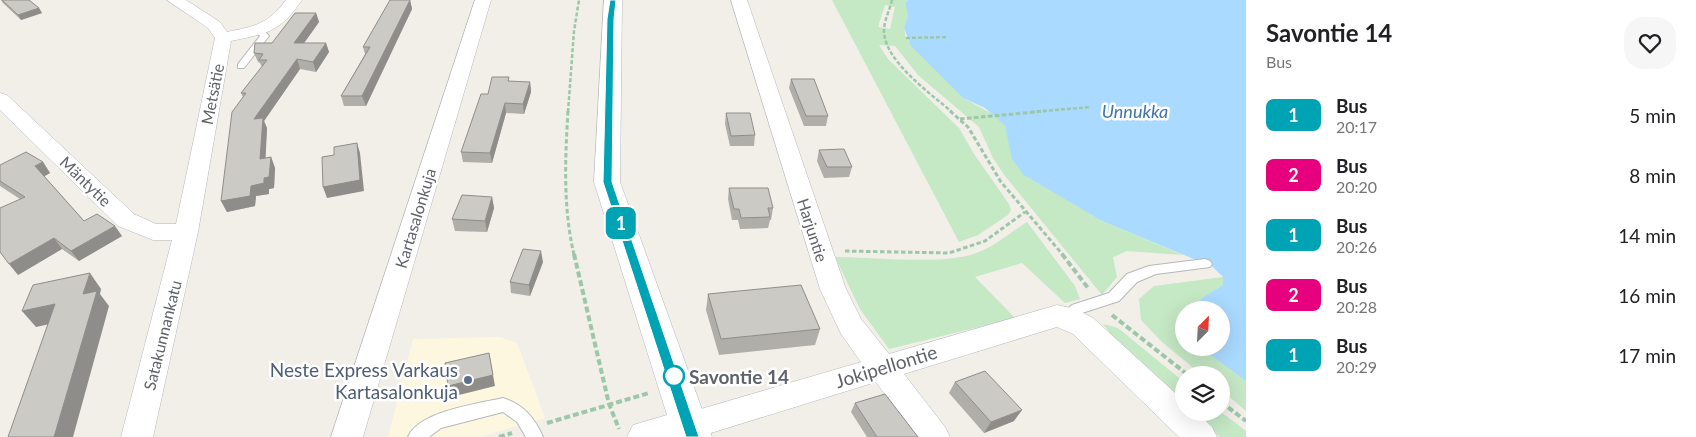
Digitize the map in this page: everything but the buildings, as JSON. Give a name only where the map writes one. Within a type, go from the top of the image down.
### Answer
[{"type":"street","points":[[175,0],[214,25],[223,38],[259,30],[280,19],[294,0]]},
{"type":"street","name":"Kartasalonkuja","points":[[347,437],[483,0]]},
{"type":"street","points":[[613,0],[610,19],[607,182],[677,386],[690,431],[646,437]]},
{"type":"street","name":"Harjuntie","points":[[739,0],[833,289],[851,326],[934,437]]},
{"type":"street","name":"Metsätie","points":[[186,232],[223,38]]},
{"type":"street","name":"Mäntytie","points":[[0,99],[126,220],[153,232],[186,232]]},
{"type":"street","name":"Satakunnankatu","points":[[137,437],[186,232]]},
{"type":"street","name":"Jokipellontie","points":[[690,431],[882,368],[1057,316],[1075,321]]},
{"type":"street","points":[[1075,321],[1201,437]]},
{"type":"lane","points":[[241,66],[265,36],[259,30]]},
{"type":"lane","points":[[1075,321],[1078,310],[1114,297],[1132,278],[1154,269],[1204,264]]},
{"type":"lane","points":[[416,437],[436,422],[503,405],[512,408],[521,415],[532,432]]},
{"type":"path","points":[[579,0],[574,31],[564,174],[567,225],[609,404],[623,437]]},
{"type":"path","points":[[819,250],[949,253],[985,241],[1025,212],[1001,182],[968,127],[908,74],[893,56],[884,30],[892,0]]},
{"type":"path","points":[[906,38],[948,38]]},
{"type":"path","points":[[960,119],[1092,107]]},
{"type":"path","points":[[499,437],[532,432],[609,404],[677,386]]},
{"type":"path","points":[[1230,409],[1246,421]]},
{"type":"shaded area","points":[[500,337],[517,343],[545,418],[480,437],[388,437],[413,339]]},
{"type":"green space","points":[[832,0],[908,0],[905,3],[908,15],[904,28],[906,38],[963,98],[996,116],[1005,126],[1009,142],[1071,202],[1102,221],[1183,255],[1127,251],[1113,257],[1117,277],[1102,295],[1005,176],[993,158],[979,127],[918,75],[895,46],[879,45],[888,59],[959,128],[974,154],[1009,204],[1011,210],[1008,215],[978,235],[959,242]],"holes":[[[885,5],[895,7],[890,29],[878,27]]]},
{"type":"green space","points":[[1027,222],[1075,286],[1080,299],[1065,303],[1022,263],[975,277],[1015,318],[889,349],[860,309],[835,257],[936,260],[966,256],[990,247]]},
{"type":"green space","points":[[1223,277],[1223,285],[1200,301],[1175,301],[1175,353],[1141,320],[1139,299],[1154,286]]},
{"type":"green space","points":[[1103,324],[1118,328],[1175,375],[1175,395],[1117,342]]},
{"type":"green space","points":[[1179,356],[1212,356],[1226,366],[1191,366]]},
{"type":"green space","points":[[1230,369],[1246,381],[1246,411],[1230,398]]},
{"type":"green space","points":[[1230,419],[1246,431],[1246,437],[1220,437],[1203,421],[1230,421]]},
{"type":"water","name":"Unnukka","points":[[908,0],[1246,0],[1246,381],[1230,369],[1230,366],[1226,366],[1212,356],[1230,356],[1230,301],[1200,301],[1223,285],[1223,277],[1213,267],[1102,221],[1024,175],[1012,159],[1005,126],[985,108],[963,98],[911,46],[904,28],[908,15],[905,3]]},
{"type":"bus line","name":"1","points":[[613,0],[610,19],[607,182],[693,437]]},
{"type":"place","name":"Savontie 14","points":[[674,376]]},
{"type":"place","name":"Neste Express Varkaus Kartasalonkuja","points":[[468,380]]}]
